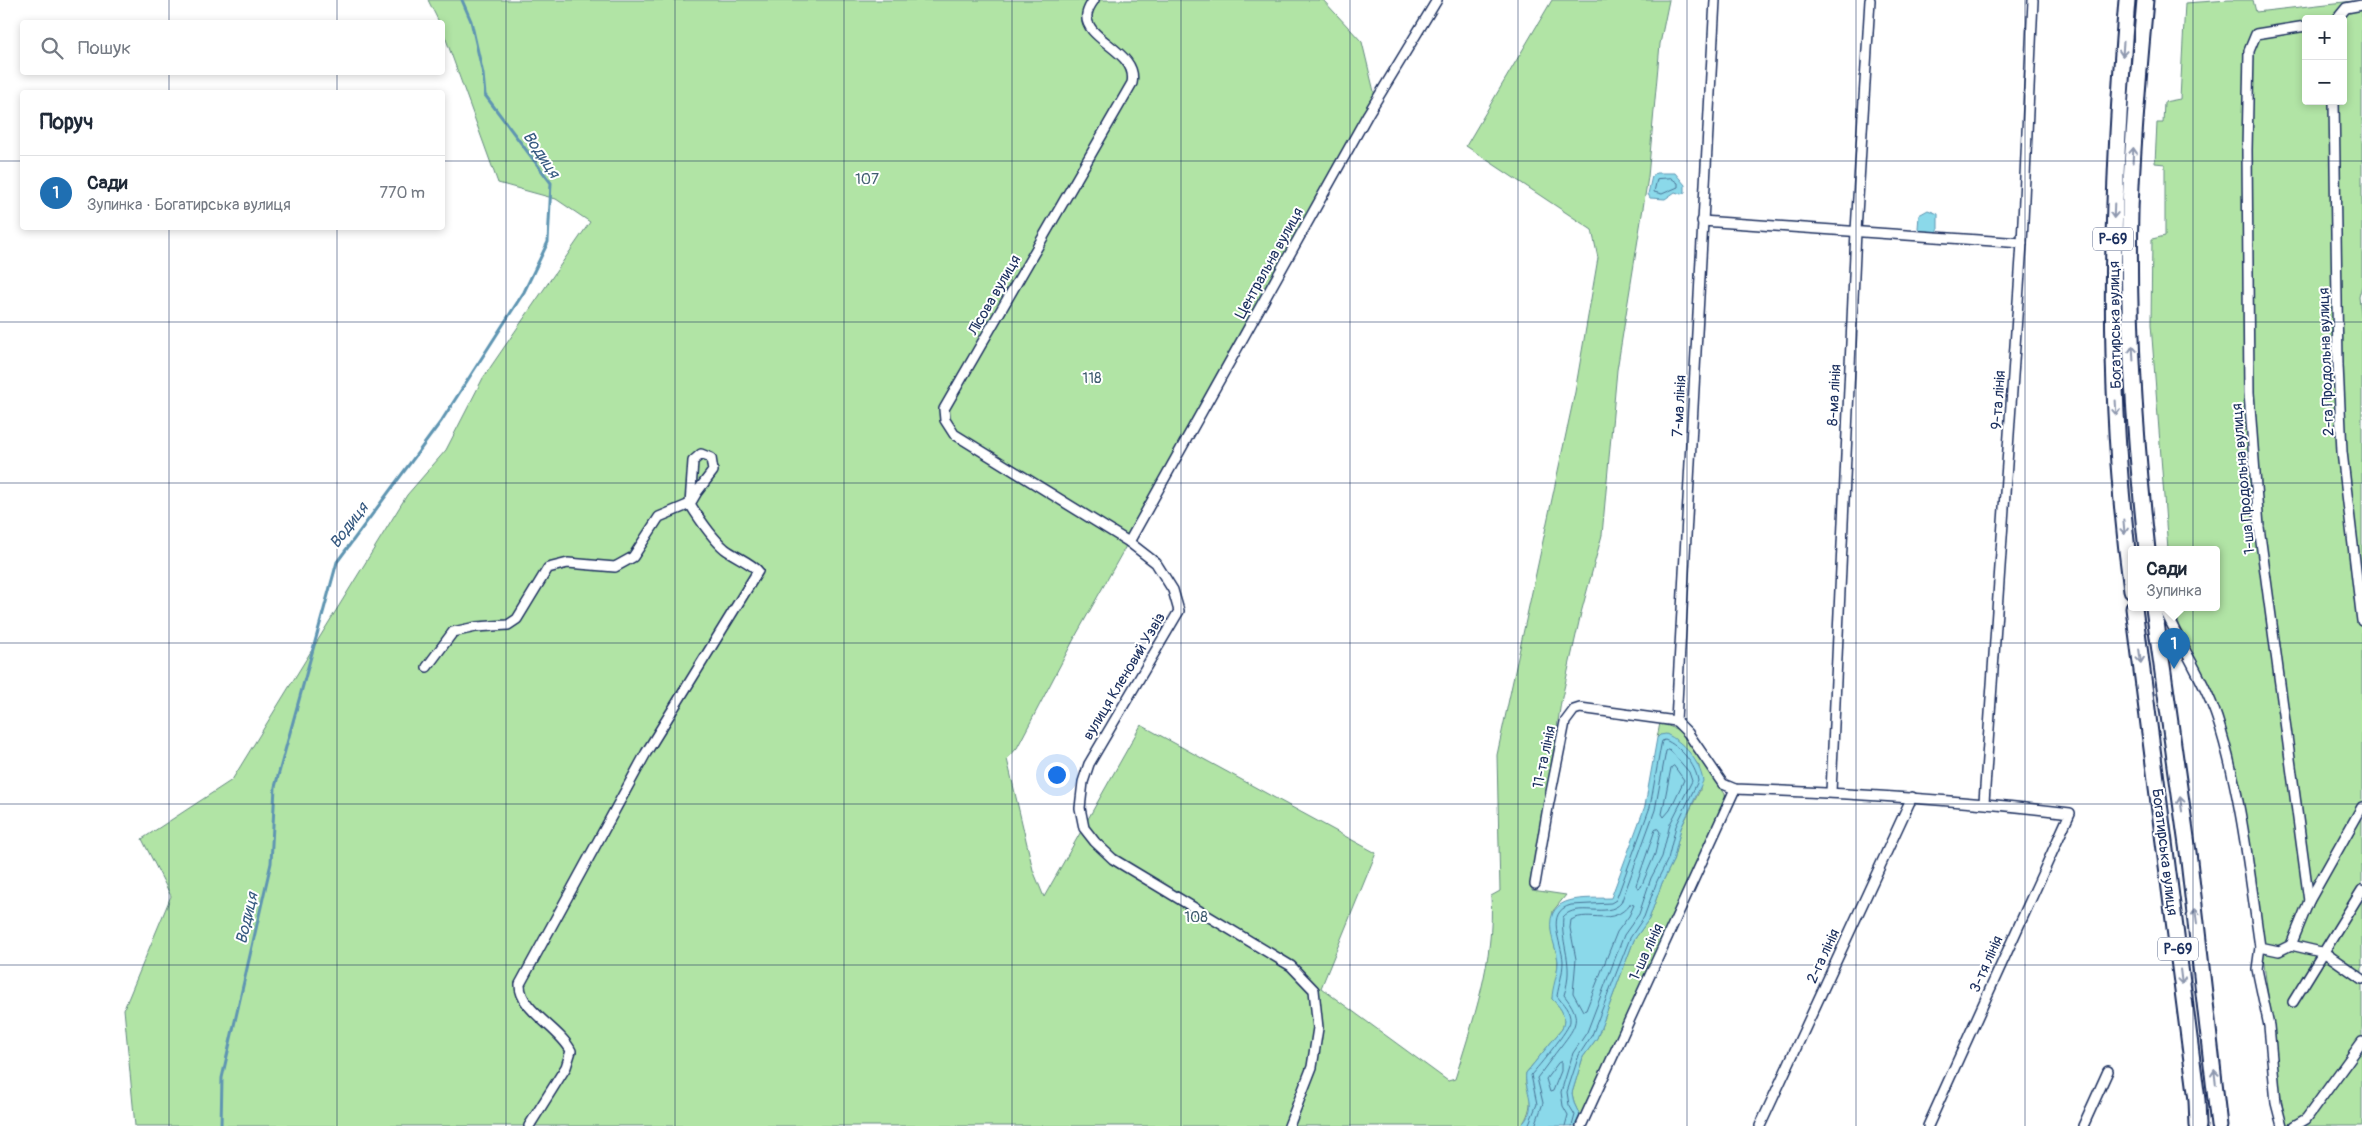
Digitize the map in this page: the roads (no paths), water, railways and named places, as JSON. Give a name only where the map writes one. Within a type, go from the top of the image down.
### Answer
[{"type":"main road","name":"Богатирська вулиця","points":[[2127,0],[2114,215],[2113,348],[2120,478],[2128,553]]},
{"type":"main road","name":"Богатирська вулиця","points":[[2145,0],[2130,212],[2131,317],[2139,471],[2147,546]]},
{"type":"main road","name":"Богатирська вулиця","points":[[2134,611],[2197,1100],[2198,1126]]},
{"type":"main road","name":"Богатирська вулиця","points":[[2154,611],[2193,891],[2219,1126]]},
{"type":"street","name":"Лісова вулиця","points":[[1094,0],[1087,16],[1088,22],[1092,29],[1126,60],[1134,76],[1132,84],[944,409],[946,420],[954,434],[1129,542]]},
{"type":"street","name":"Центральна вулиця","points":[[1129,542],[1368,114],[1437,0]]},
{"type":"street","name":"7-ма лінія","points":[[1676,721],[1715,0]]},
{"type":"street","name":"8-ма лінія","points":[[1830,792],[1856,231],[1870,0]]},
{"type":"street","name":"9-та лінія","points":[[1984,802],[2022,243],[2034,0]]},
{"type":"street","points":[[2340,15],[2346,8],[2362,5]]},
{"type":"street","name":"1-ша Продольна вулиця","points":[[2302,27],[2256,34],[2249,51],[2247,150],[2249,394],[2259,527],[2309,901]]},
{"type":"street","name":"2-га Продольна вулиця","points":[[2334,105],[2338,365],[2342,452],[2362,621]]},
{"type":"street","points":[[1702,222],[2022,243]]},
{"type":"street","points":[[427,667],[453,632],[476,627],[508,625],[517,619],[548,568],[568,563],[615,567],[632,557],[659,516],[690,504],[713,470],[712,458],[701,454],[693,461],[690,504],[723,547],[737,558],[753,565],[758,571],[646,753],[520,984],[524,1000],[561,1037],[571,1051],[566,1067],[529,1126]]},
{"type":"street","name":"вулиця Кленовий Узвіз","points":[[1129,542],[1156,564],[1173,590],[1179,611],[1088,764],[1083,782],[1080,808],[1084,828],[1113,859],[1291,966],[1314,990],[1318,1028],[1312,1067],[1289,1126]]},
{"type":"street","points":[[2166,611],[2205,689],[2217,718],[2238,799],[2260,947],[2257,969],[2269,1026],[2276,1103],[2282,1126]]},
{"type":"street","name":"11-та лінія","points":[[1535,884],[1565,722],[1574,710],[1580,708],[1676,721]]},
{"type":"street","points":[[1676,721],[1688,733],[1723,784],[1735,789],[1830,792],[1984,802]]},
{"type":"street","name":"1-ша лінія","points":[[1581,1126],[1735,789]]},
{"type":"street","name":"2-га лінія","points":[[1760,1126],[1912,798]]},
{"type":"street","name":"3-тя лінія","points":[[1928,1126],[2070,813],[1984,802]]},
{"type":"street","points":[[2291,945],[2309,901],[2362,807]]},
{"type":"street","points":[[2293,1002],[2325,953],[2362,890]]},
{"type":"street","points":[[2260,947],[2278,951],[2291,945],[2325,953],[2362,979]]},
{"type":"street","points":[[2294,1126],[2306,1119],[2362,1042]]},
{"type":"street","points":[[2083,1126],[2108,1071]]},
{"type":"water","points":[[1656,173],[1675,173],[1685,185],[1685,192],[1681,194],[1675,192],[1665,199],[1650,198],[1648,194],[1652,176]]},
{"type":"water","points":[[1928,210],[1938,214],[1938,232],[1920,231],[1918,228],[1919,215]]},
{"type":"water","points":[[1666,734],[1679,742],[1690,753],[1695,760],[1703,781],[1681,828],[1673,861],[1662,883],[1649,919],[1634,940],[1597,1038],[1583,1057],[1572,1093],[1580,1116],[1576,1126],[1520,1126],[1529,1113],[1530,1106],[1526,1073],[1562,1029],[1564,1020],[1563,1013],[1552,999],[1558,961],[1551,931],[1551,919],[1555,910],[1561,904],[1580,899],[1611,898],[1645,806],[1657,738],[1660,735]]},
{"type":"waterway","name":"Водиця","points":[[221,1126],[222,1078],[271,863],[275,787],[337,562],[442,420],[524,292],[548,242],[551,183],[485,95],[483,74],[471,21],[462,0]]},
{"type":"place","name":"Сади","points":[[2174,669]]},
{"type":"park label","name":"107","points":[[867,179]]},
{"type":"park label","name":"118","points":[[1092,378]]},
{"type":"park label","name":"108","points":[[1196,917]]}]
